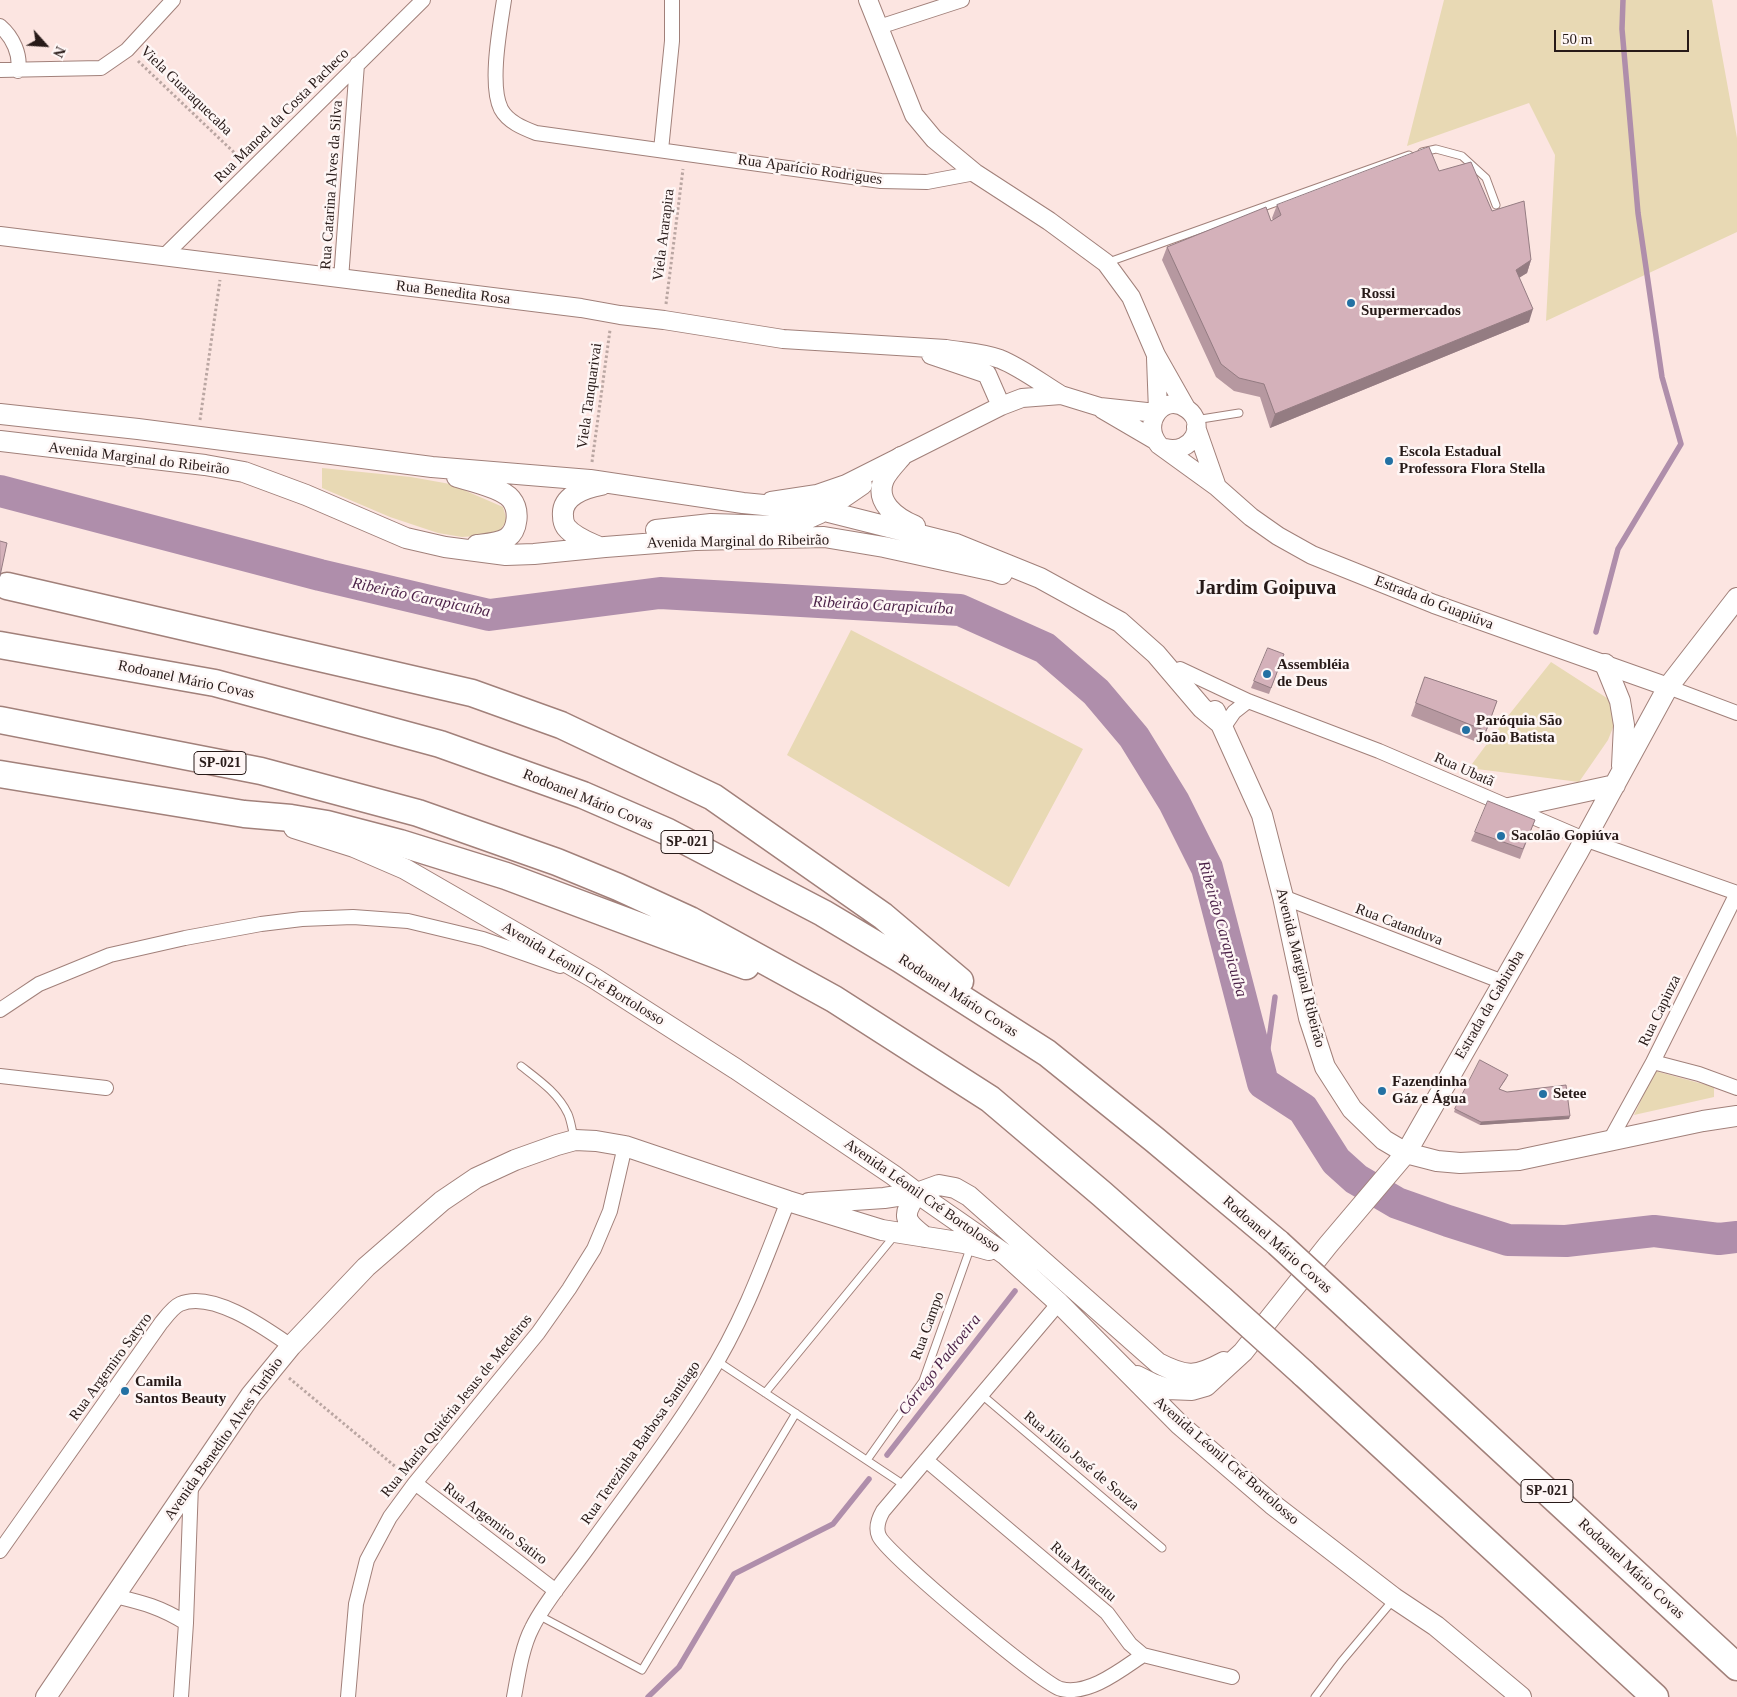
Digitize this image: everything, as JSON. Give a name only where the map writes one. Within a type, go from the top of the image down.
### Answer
[{"type":"highway","points":[[8,586],[472,693],[561,725],[713,797],[883,916],[1047,1053]]},
{"type":"highway","name":"Rodoanel Mário Covas","points":[[0,645],[215,683],[440,744],[584,796],[668,832],[823,913],[900,959],[1047,1053],[1155,1140],[1278,1244],[1737,1666]]},
{"type":"highway","name":"SP-021","points":[[0,720],[261,771],[418,813],[557,862],[618,887],[690,920],[834,999],[990,1099],[1102,1194],[1303,1373],[1655,1697]]},
{"type":"highway","points":[[0,774],[244,814],[328,824],[400,843],[506,876],[834,999]]},
{"type":"main road","name":"Avenida Marginal do Ribeirão","points":[[0,414],[432,467],[590,480],[743,503],[826,511],[956,544]]},
{"type":"main road","name":"Avenida Marginal do Ribeirão","points":[[0,441],[206,465],[244,472],[306,495],[406,538],[445,546],[506,555],[695,540],[824,537],[884,547],[994,571],[1095,610]]},
{"type":"main road","name":"Avenida Marginal do Ribeirão","points":[[899,459],[884,480],[882,491],[884,502],[892,513],[903,521],[1040,578],[1095,610]]},
{"type":"main road","name":"Avenida Marginal do Ribeirão","points":[[432,467],[501,492],[511,499],[518,512],[516,525],[508,537],[503,540],[481,544],[445,546]]},
{"type":"main road","name":"Avenida Marginal do Ribeirão","points":[[613,484],[588,488],[577,492],[563,508],[564,526],[577,537],[602,547],[636,533],[711,524],[779,526],[802,521],[826,511]]},
{"type":"main road","name":"Estrada da Gabiroba","points":[[1122,1368],[1153,1384],[1167,1388],[1192,1390],[1206,1386],[1244,1352],[1353,1216],[1406,1154],[1578,852],[1668,687],[1737,598]]},
{"type":"main road","points":[[1095,610],[1120,622],[1156,654],[1202,708],[1222,726]]},
{"type":"main road","name":"Avenida Marginal Ribeirão","points":[[1156,654],[1180,670],[1211,704],[1222,726],[1262,815],[1283,897],[1309,1018],[1325,1067],[1352,1109],[1384,1140],[1406,1154],[1437,1161],[1460,1163],[1492,1162],[1519,1160],[1703,1121],[1737,1116]]},
{"type":"main road","points":[[1509,808],[1546,801],[1618,779],[1624,725],[1620,700],[1605,664]]},
{"type":"main road","name":"Avenida Léonil Cré Bortolosso","points":[[244,814],[354,847],[405,869],[594,978],[736,1069],[893,1175],[1006,1255],[1059,1303],[1180,1425],[1272,1504],[1394,1598],[1436,1626],[1521,1697]]},
{"type":"main road","name":"Avenida Benedito Alves Turíbio","points":[[46,1697],[251,1395],[274,1365],[366,1267],[442,1201],[476,1178],[515,1160],[575,1140],[596,1141],[625,1146],[882,1230],[972,1245],[1006,1255]]},
{"type":"main road","name":"Avenida Benedito Alves Turíbio","points":[[792,1202],[884,1198],[917,1193],[939,1185],[955,1188],[969,1196],[1158,1363],[1175,1372],[1204,1373],[1244,1352]]},
{"type":"main road","points":[[917,1193],[907,1208],[907,1218],[914,1229],[924,1237]]},
{"type":"street","points":[[0,70],[101,68],[127,50],[173,0]]},
{"type":"street","name":"Rua Manoel da Costa Pacheco","points":[[164,256],[423,0]]},
{"type":"street","name":"Rua Aparício Rodrigues","points":[[504,0],[497,51],[496,90],[501,109],[516,125],[536,133],[881,181],[927,182],[975,173]]},
{"type":"street","points":[[661,150],[672,41],[672,0]]},
{"type":"street","points":[[868,0],[914,115],[934,140],[975,173],[1049,221],[1106,263],[1131,297],[1156,355],[1193,418],[1196,434],[1186,446],[1172,450],[1160,444],[1151,431],[1152,422],[1157,412],[1164,406],[1172,404],[1193,418]]},
{"type":"street","points":[[879,27],[962,0]]},
{"type":"street","points":[[0,26],[6,31],[17,52],[20,61],[18,71]]},
{"type":"street","name":"Rua Catarina Alves da Silva","points":[[341,279],[357,64]]},
{"type":"street","name":"Rua Benedita Rosa","points":[[0,236],[581,308],[783,339],[946,349],[998,358],[1014,365],[1061,395],[1082,403],[1100,407],[1157,412]]},
{"type":"street","name":"Rua Benedita Rosa","points":[[905,347],[988,374],[1001,406],[1022,398],[1061,395]]},
{"type":"street","points":[[1156,355],[1157,412]]},
{"type":"street","points":[[743,503],[790,499],[817,494],[846,484],[1001,406]]},
{"type":"street","name":"Rua Benedita Rosa","points":[[1100,407],[1160,444]]},
{"type":"street","name":"Estrada do Guapiúva","points":[[1193,418],[1217,487]]},
{"type":"street","name":"Estrada do Guapiúva","points":[[1160,444],[1217,487],[1251,517],[1312,555],[1434,604],[1668,687]]},
{"type":"street","name":"Avenida Marginal do Ribeirão","points":[[826,511],[899,459]]},
{"type":"street","name":"Rua Ubatã","points":[[1180,670],[1248,701],[1379,750],[1584,839],[1737,893]]},
{"type":"street","points":[[1668,687],[1737,713]]},
{"type":"street","points":[[1222,726],[1234,712],[1248,701]]},
{"type":"street","name":"Rua Capinza","points":[[1609,1142],[1653,1062],[1737,893]]},
{"type":"street","name":"Rua Catanduva","points":[[1283,897],[1503,982]]},
{"type":"street","points":[[0,1010],[39,984],[110,955],[261,924],[302,919],[353,917],[408,921],[483,939],[594,978]]},
{"type":"street","points":[[1653,1062],[1699,1074],[1737,1088]]},
{"type":"street","points":[[0,1076],[106,1088]]},
{"type":"street","name":"Rua Maria Quitéria Jesus de Medeiros","points":[[348,1697],[356,1604],[367,1560],[390,1517],[415,1483],[538,1333],[594,1249],[610,1211],[625,1146]]},
{"type":"street","name":"Rua Terezinha Barbosa Santiago","points":[[514,1697],[532,1628],[677,1424],[717,1361],[736,1329],[792,1202]]},
{"type":"street","name":"Rua Argemiro Satyro","points":[[0,1551],[161,1323],[179,1304],[198,1300],[216,1304],[244,1316],[291,1346]]},
{"type":"street","points":[[1059,1303],[883,1511],[877,1527],[878,1536],[895,1556],[988,1635],[1042,1679],[1061,1689],[1074,1690],[1105,1680],[1143,1655],[1232,1677]]},
{"type":"street","name":"Rua Miracatu","points":[[926,1460],[1108,1613],[1130,1644],[1143,1655]]},
{"type":"street","name":"Rua Argemiro Satiro","points":[[415,1483],[556,1592]]},
{"type":"street","points":[[181,1697],[186,1623],[191,1485]]},
{"type":"street","points":[[115,1596],[149,1604],[167,1611],[186,1623]]},
{"type":"lane","points":[[1106,263],[1403,157],[1436,149],[1462,156],[1486,178],[1496,205]]},
{"type":"lane","points":[[1193,418],[1240,413]]},
{"type":"lane","points":[[521,1066],[542,1082],[556,1096],[568,1115],[575,1140]]},
{"type":"lane","points":[[765,1393],[897,1233]]},
{"type":"lane","name":"Rua Campo","points":[[867,1460],[923,1381],[972,1245]]},
{"type":"lane","points":[[717,1361],[904,1485]]},
{"type":"lane","name":"Rua Júlio José de Souza","points":[[982,1395],[1162,1548]]},
{"type":"lane","points":[[540,1616],[642,1670],[796,1413]]},
{"type":"lane","points":[[1315,1697],[1341,1662],[1394,1598]]},
{"type":"path","name":"Viela Guaraquecaba","points":[[127,50],[251,169]]},
{"type":"path","name":"Viela Ararapira","points":[[664,320],[685,153]]},
{"type":"path","points":[[198,438],[222,265]]},
{"type":"path","name":"Viela Tanquarivai","points":[[590,480],[612,314]]},
{"type":"path","points":[[274,1365],[415,1483]]},
{"type":"shaded area","points":[[1444,0],[1712,0],[1737,138],[1737,232],[1546,321],[1555,155],[1529,103],[1407,146]]},
{"type":"shaded area","points":[[322,468],[411,477],[450,484],[503,507],[507,521],[499,531],[491,535],[462,537],[438,533],[390,517],[322,488]]},
{"type":"shaded area","points":[[851,630],[1083,749],[1009,887],[787,755]]},
{"type":"shaded area","points":[[1551,662],[1610,700],[1614,725],[1608,740],[1579,782],[1469,768],[1504,721]]},
{"type":"shaded area","points":[[1655,1071],[1714,1087],[1714,1097],[1634,1115]]},
{"type":"building","name":"Rossi Supermercados","points":[[1429,147],[1439,171],[1471,162],[1492,211],[1524,201],[1531,260],[1516,270],[1533,309],[1275,414],[1264,384],[1239,378],[1221,364],[1167,247],[1266,207],[1271,221],[1281,215],[1277,205]]},
{"type":"building","points":[[0,541],[7,543],[0,576]]},
{"type":"building","name":"Assembléia de Deus","points":[[1268,648],[1284,654],[1271,688],[1254,681]]},
{"type":"building","points":[[1425,677],[1497,701],[1486,731],[1416,703]]},
{"type":"building","name":"Sacolão Gopiúva","points":[[1488,801],[1535,820],[1523,849],[1475,832]]},
{"type":"building","name":"Setee","points":[[1480,1060],[1508,1075],[1499,1089],[1507,1092],[1566,1085],[1570,1116],[1481,1122],[1455,1109]]},
{"type":"waterway","points":[[1596,632],[1618,549],[1681,444],[1662,377],[1638,213],[1622,29],[1623,0]]},
{"type":"waterway","name":"Ribeirão Carapicuíba","points":[[0,491],[320,575],[489,615],[660,593],[960,610],[1045,648],[1096,692],[1134,737],[1174,802],[1207,868],[1263,1083],[1303,1109],[1336,1161],[1356,1179],[1397,1203],[1508,1240],[1566,1241],[1654,1231],[1719,1239],[1737,1237]]},
{"type":"waterway","points":[[1263,1083],[1275,997]]},
{"type":"waterway","name":"Córrego Padroeira","points":[[887,1455],[1015,1291]]},
{"type":"waterway","name":"Córrego Padroeira","points":[[648,1697],[679,1667],[734,1574],[833,1524],[869,1479]]},
{"type":"place","name":"Rossi Supermercados","points":[[1351,303]]},
{"type":"place","name":"Escola Estadual Professora Flora Stella","points":[[1389,461]]},
{"type":"place","name":"Assembléia de Deus","points":[[1267,674]]},
{"type":"place","name":"Paróquia São João Batista","points":[[1466,730]]},
{"type":"place","name":"Sacolão Gopiúva","points":[[1501,836]]},
{"type":"place","name":"Fazendinha Gáz e Água","points":[[1382,1091]]},
{"type":"place","name":"Setee","points":[[1543,1094]]},
{"type":"place","name":"Camila Santos Beauty","points":[[125,1391]]},
{"type":"district","name":"Jardim Goipuva","points":[[1266,589]]}]
